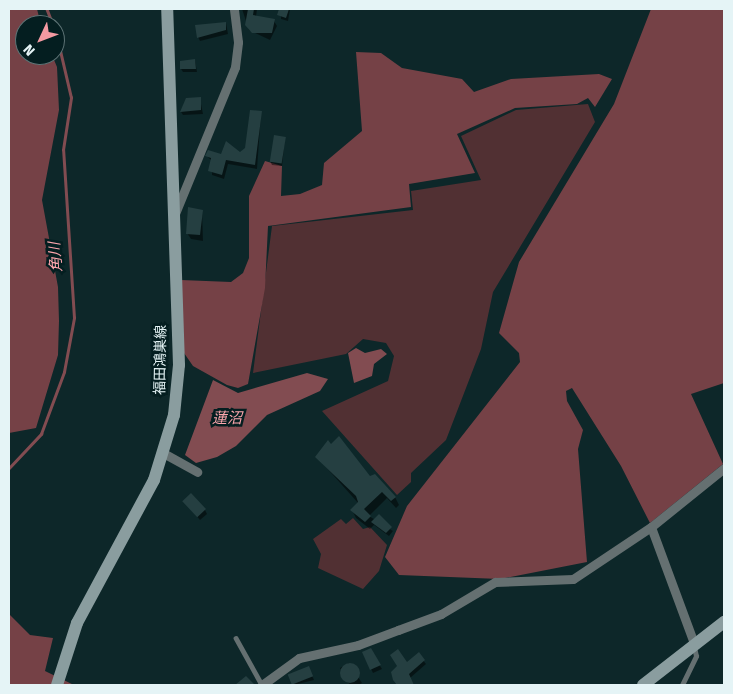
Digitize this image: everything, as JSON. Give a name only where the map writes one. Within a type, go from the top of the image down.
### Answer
[{"type":"main road","name":"福田鴻巣線","points":[[57,685],[77,623],[165,454],[178,386],[167,9]]},
{"type":"main road","points":[[643,685],[694,643],[724,622]]},
{"type":"street","points":[[174,216],[235,67],[238,42],[234,9]]},
{"type":"street","points":[[165,454],[197,472]]},
{"type":"street","points":[[262,685],[299,658],[358,645],[441,614],[495,582],[574,580],[651,527],[724,468]]},
{"type":"street","points":[[651,527],[694,643]]},
{"type":"lane","points":[[236,638],[262,685]]},
{"type":"lane","points":[[682,685],[696,656],[694,643]]},
{"type":"shaded area","points":[[9,9],[37,9],[38,15],[15,15],[15,65],[56,65],[57,67],[59,110],[42,200],[58,287],[58,355],[36,428],[9,433]]},
{"type":"shaded area","points":[[651,9],[724,9],[724,383],[691,394],[723,464],[650,523],[621,466],[572,388],[566,391],[567,401],[583,430],[578,449],[587,562],[500,579],[399,575],[385,557],[407,506],[520,362],[519,353],[499,333],[519,262],[614,104]]},
{"type":"shaded area","points":[[356,52],[381,53],[402,68],[462,79],[474,92],[511,79],[599,74],[612,79],[595,107],[588,98],[577,104],[515,108],[457,134],[475,173],[409,184],[411,207],[268,226],[265,288],[248,384],[238,388],[227,385],[193,366],[184,353],[181,280],[231,282],[243,273],[249,258],[249,196],[265,161],[282,166],[281,196],[300,194],[322,185],[324,163],[362,131]]},
{"type":"shaded area","points":[[588,104],[595,122],[493,292],[481,349],[446,440],[411,473],[411,482],[397,495],[322,411],[388,381],[394,356],[386,343],[363,339],[346,354],[253,373],[272,226],[413,210],[411,191],[481,180],[461,136],[516,110]]},
{"type":"shaded area","points":[[353,518],[363,529],[370,527],[387,545],[379,571],[363,589],[318,568],[321,554],[313,539],[341,519],[346,524]]},
{"type":"shaded area","points":[[9,614],[30,635],[53,638],[45,671],[74,685],[9,685]]},
{"type":"water","points":[[356,348],[365,353],[381,349],[387,354],[374,364],[372,376],[354,383],[348,353]]},
{"type":"water","name":"蓮沼","points":[[307,373],[328,379],[320,391],[267,415],[236,446],[217,457],[196,463],[185,455],[213,380],[238,393]]},
{"type":"building","points":[[248,9],[254,9],[253,15],[275,19],[272,33],[252,33],[245,25]]},
{"type":"building","points":[[279,9],[289,9],[286,18],[277,15]]},
{"type":"building","points":[[226,22],[226,30],[197,38],[195,25]]},
{"type":"building","points":[[195,59],[196,69],[180,69],[180,61]]},
{"type":"building","points":[[201,97],[201,110],[180,112],[186,98]]},
{"type":"building","points":[[250,110],[262,111],[255,165],[226,160],[222,175],[208,171],[211,158],[205,156],[208,150],[221,154],[226,141],[240,152],[245,148]]},
{"type":"building","points":[[274,135],[286,137],[282,164],[270,162]]},
{"type":"building","points":[[188,207],[203,210],[200,235],[186,234]]},
{"type":"building","points":[[339,436],[370,476],[375,474],[396,497],[391,501],[382,492],[364,509],[371,516],[365,522],[350,510],[358,502],[356,496],[315,457],[328,440],[331,444]]},
{"type":"building","points":[[191,493],[206,509],[197,517],[182,501]]},
{"type":"building","points":[[379,514],[392,527],[386,533],[371,522]]},
{"type":"building","points":[[371,648],[381,665],[370,670],[362,652]]},
{"type":"building","points":[[398,649],[407,662],[419,652],[425,660],[409,674],[414,685],[397,685],[393,680],[391,672],[397,666],[390,655]]},
{"type":"building","points":[[350,663],[357,666],[360,673],[357,680],[350,683],[343,680],[340,673],[343,666]]},
{"type":"building","points":[[309,666],[313,676],[292,685],[288,675]]},
{"type":"building","points":[[246,676],[255,685],[235,685]]},
{"type":"waterway","name":"角川","points":[[47,9],[49,15]]},
{"type":"waterway","name":"角川","points":[[9,468],[41,434],[64,372],[74,318],[63,150],[71,98],[63,65]]}]
